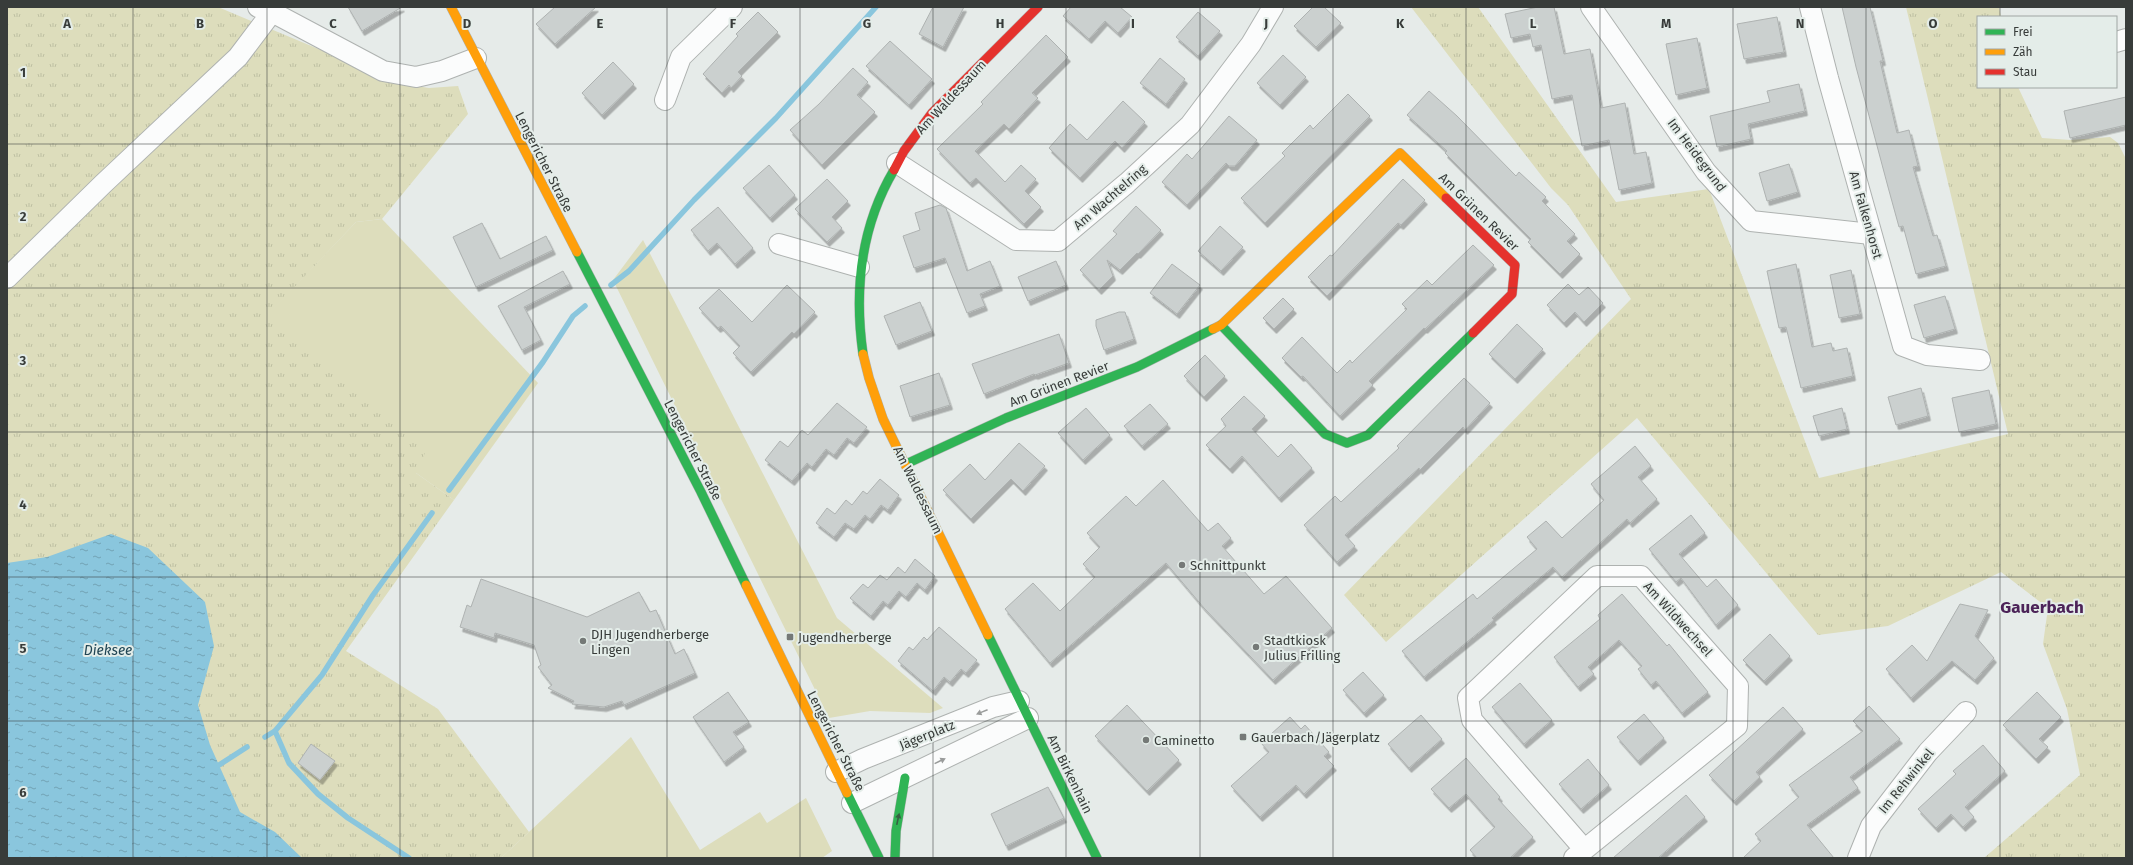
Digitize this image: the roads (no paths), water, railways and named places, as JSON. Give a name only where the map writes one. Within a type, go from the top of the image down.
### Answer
[{"type":"street","name":"Lengericher Straße","points":[[451,7],[701,492],[879,858]]},
{"type":"street","points":[[665,100],[681,57],[732,7]]},
{"type":"street","name":"Am Waldessaum","points":[[1024,709],[883,419],[866,366],[858,314],[859,267],[872,216],[897,163],[924,122],[1038,7]]},
{"type":"street","name":"Am Wachtelring","points":[[897,163],[1016,240],[1058,241],[1126,183],[1190,125],[1251,44],[1273,7]]},
{"type":"street","name":"Im Heidegrund","points":[[1591,7],[1706,172],[1751,221],[1871,234]]},
{"type":"street","name":"Am Falkenhorst","points":[[1810,7],[1871,234],[1884,274],[1903,346],[1927,355],[1980,360]]},
{"type":"street","points":[[7,278],[102,184],[238,57],[264,10],[384,70],[416,77],[442,71],[476,58]]},
{"type":"street","name":"Am Grünen Revier","points":[[906,464],[1006,418],[1137,367],[1221,325],[1400,153],[1515,265],[1512,294],[1368,435],[1347,443],[1325,434],[1221,325]]},
{"type":"street","points":[[779,244],[859,267]]},
{"type":"street","name":"Am Wildwechsel","points":[[1597,576],[1640,576],[1738,686],[1737,726],[1579,854],[1472,720],[1468,698],[1597,576]]},
{"type":"street","name":"Jägerplatz","points":[[836,772],[863,759],[993,707],[1024,709]]},
{"type":"street","name":"Jägerplatz","points":[[852,803],[905,778],[1024,709]]},
{"type":"street","name":"Am Birkenhain","points":[[1024,709],[1097,858]]},
{"type":"street","name":"Im Rehwinkel","points":[[1858,858],[1870,826],[1928,752],[1966,712]]},
{"type":"street","points":[[895,858],[896,831],[905,778]]},
{"type":"water","name":"Dieksee","points":[[111,534],[148,548],[205,602],[214,646],[198,705],[210,745],[240,812],[275,832],[302,858],[7,858],[7,563],[47,557]]},
{"type":"waterway","points":[[611,285],[629,271],[694,200],[776,118],[876,7]]},
{"type":"waterway","points":[[449,490],[543,362],[573,316],[585,306]]},
{"type":"waterway","points":[[265,737],[275,731],[322,675],[373,595],[432,513]]},
{"type":"waterway","points":[[275,731],[289,763],[318,794],[348,818],[409,858]]},
{"type":"waterway","points":[[219,765],[247,747]]},
{"type":"place","name":"Schnittpunkt","points":[[1182,565]]},
{"type":"place","name":"Jugendherberge","points":[[790,637]]},
{"type":"place","name":"DJH Jugendherberge Lingen","points":[[583,641]]},
{"type":"place","name":"Stadtkiosk Julius Frilling","points":[[1256,647]]},
{"type":"place","name":"Gauerbach/Jägerplatz","points":[[1243,737]]},
{"type":"place","name":"Caminetto","points":[[1146,740]]},
{"type":"district","name":"Gauerbach","points":[[2042,607]]}]
